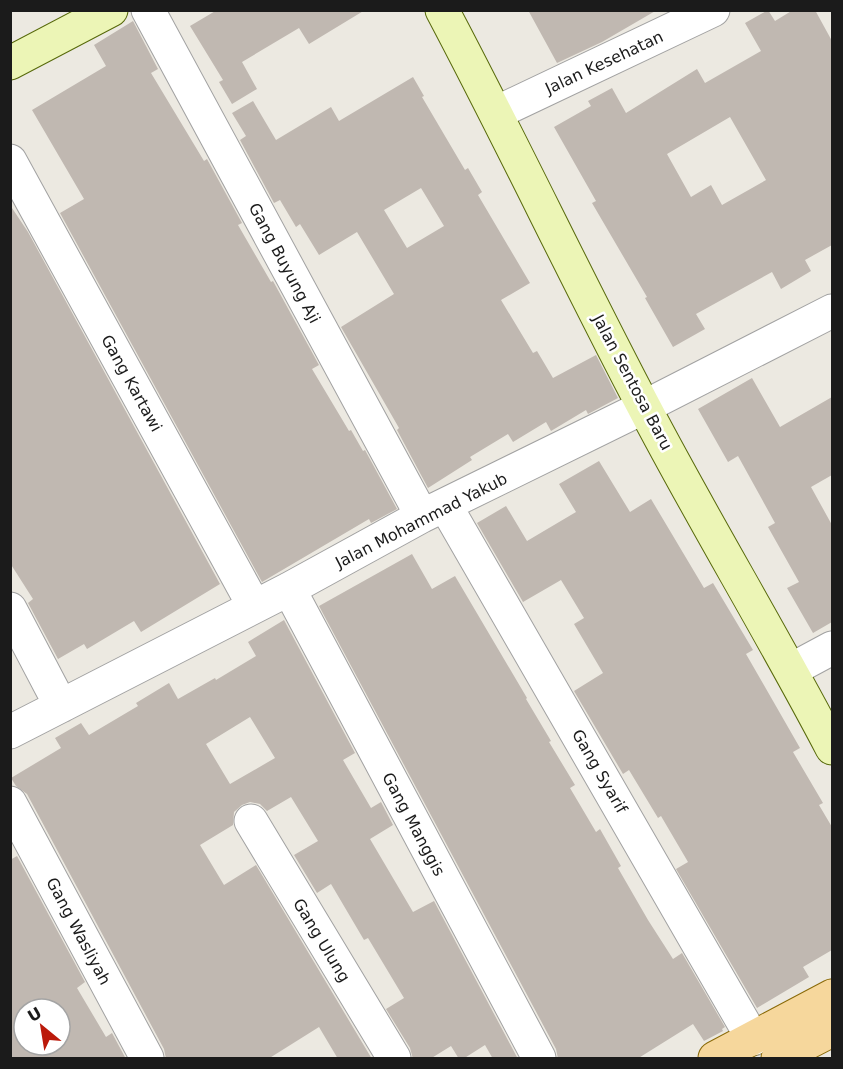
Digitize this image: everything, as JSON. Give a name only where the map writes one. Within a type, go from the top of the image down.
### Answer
[{"type":"main road","points":[[765,1052],[832,996]]},
{"type":"main road","points":[[717,1058],[765,1052],[832,1030]]},
{"type":"street","points":[[10,63],[111,10]]},
{"type":"street","name":"Gang Buyung Aji","points":[[148,10],[434,510]]},
{"type":"street","name":"Jalan Sentosa Baru","points":[[442,10],[644,407],[832,748]]},
{"type":"street","name":"Jalan Kesehatan","points":[[496,113],[712,10]]},
{"type":"street","name":"Gang Kartawi","points":[[10,161],[254,606]]},
{"type":"street","name":"Jalan Mohammad Yakub","points":[[10,732],[289,589],[434,510],[832,311]]},
{"type":"street","name":"Gang Syarif","points":[[434,510],[765,1052]]},
{"type":"street","name":"Gang Manggis","points":[[289,589],[539,1059]]},
{"type":"street","points":[[10,609],[61,706]]},
{"type":"street","points":[[791,670],[832,648]]},
{"type":"street","name":"Gang Wasliyah","points":[[10,803],[147,1059]]},
{"type":"street","name":"Gang Ulung","points":[[251,820],[394,1059]]},
{"type":"building","points":[[217,10],[365,10],[309,44],[299,28],[242,62],[257,89],[232,104],[219,82],[223,80],[190,26]]},
{"type":"building","points":[[528,10],[657,10],[602,42],[557,63]]},
{"type":"building","points":[[768,10],[775,21],[793,10],[815,10],[832,41],[832,245],[805,260],[811,271],[781,289],[772,272],[696,314],[705,329],[673,347],[645,298],[647,297],[592,203],[596,201],[554,127],[591,106],[588,101],[612,88],[626,113],[697,69],[705,83],[761,51],[745,23]],"holes":[[[730,117],[766,180],[722,205],[711,185],[691,197],[667,154]]]},
{"type":"building","points":[[133,21],[158,69],[151,73],[204,161],[207,159],[242,223],[238,225],[271,282],[273,281],[319,365],[312,369],[349,431],[351,430],[363,451],[365,450],[397,509],[371,523],[369,519],[262,582],[60,213],[84,199],[32,110],[106,66],[94,45]]},
{"type":"building","points":[[413,77],[424,96],[422,97],[465,170],[468,168],[482,192],[478,195],[530,283],[501,300],[533,353],[537,351],[553,378],[596,355],[618,398],[588,414],[586,410],[551,431],[546,422],[513,442],[508,434],[470,457],[472,460],[428,488],[397,430],[399,428],[341,327],[394,294],[357,232],[319,255],[300,224],[296,227],[280,200],[274,203],[240,140],[246,136],[232,113],[253,101],[276,140],[331,107],[339,121]],"holes":[[[421,188],[444,226],[407,248],[384,210]]]},
{"type":"building","points":[[10,205],[28,232],[220,584],[141,632],[134,621],[87,649],[84,644],[58,659],[28,603],[33,599],[10,563]]},
{"type":"building","points":[[752,378],[780,427],[832,397],[832,475],[811,487],[832,525],[832,622],[813,633],[787,588],[799,582],[768,527],[775,523],[738,456],[728,462],[698,409]]},
{"type":"building","points":[[599,461],[630,512],[651,499],[704,588],[713,583],[753,650],[746,654],[800,748],[793,752],[823,803],[819,805],[832,827],[832,950],[803,967],[809,977],[757,1008],[676,869],[688,862],[661,816],[658,818],[629,770],[623,774],[574,691],[603,673],[574,624],[584,618],[561,580],[523,602],[477,523],[506,506],[527,541],[576,512],[559,484]]},
{"type":"building","points":[[412,554],[432,589],[455,576],[575,785],[570,788],[596,832],[600,829],[621,866],[618,868],[673,959],[682,953],[725,1027],[723,1031],[704,1041],[693,1024],[637,1059],[558,1059],[556,1049],[319,606]]},
{"type":"building","points":[[284,620],[355,753],[343,760],[371,808],[381,802],[393,825],[370,839],[413,912],[434,901],[518,1059],[493,1059],[485,1045],[463,1059],[459,1059],[451,1046],[430,1059],[413,1059],[410,1048],[386,1009],[404,998],[368,938],[364,940],[331,884],[317,893],[294,855],[318,841],[291,797],[267,811],[260,804],[250,802],[242,805],[234,812],[233,825],[200,845],[224,885],[256,865],[372,1059],[338,1059],[319,1027],[268,1059],[166,1059],[164,1049],[27,794],[16,786],[11,778],[61,748],[55,738],[81,723],[89,735],[138,706],[136,703],[169,683],[178,699],[215,678],[216,680],[256,656],[248,642]],"holes":[[[250,717],[275,758],[230,784],[206,744]]]},
{"type":"building","points":[[17,856],[85,982],[77,988],[106,1037],[112,1033],[126,1059],[10,1059],[10,860]]}]
